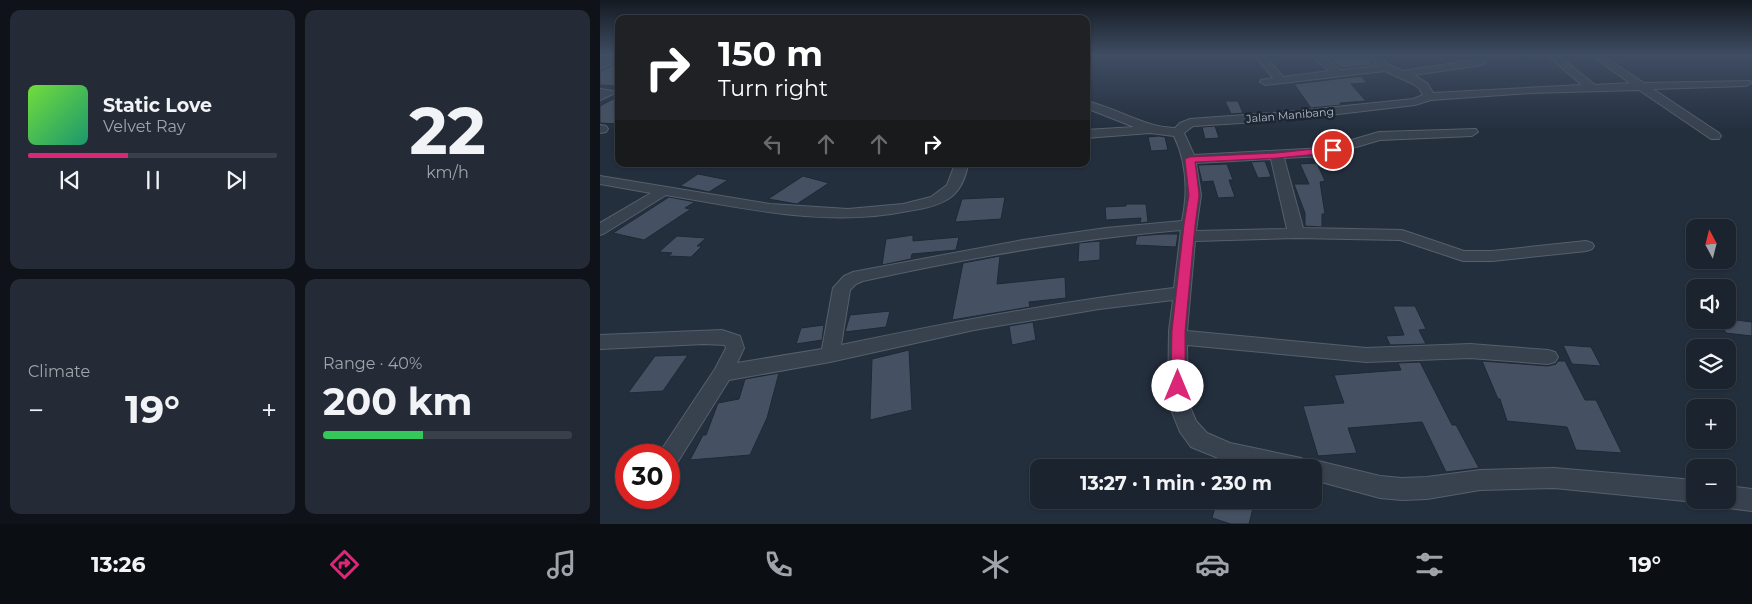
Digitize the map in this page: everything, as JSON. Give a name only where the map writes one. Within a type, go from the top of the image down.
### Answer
[{"type":"street","points":[[1265,82],[1277,80]]},
{"type":"street","points":[[1413,80],[1422,86],[1429,97],[1592,88],[1746,83]]},
{"type":"street","points":[[1583,80],[1592,88]]},
{"type":"street","points":[[1632,80],[1715,136]]},
{"type":"street","name":"Jalan Manibang","points":[[1090,105],[1102,107],[1148,130],[1178,132],[1190,123],[1287,116],[1415,102],[1429,97]]},
{"type":"street","points":[[1090,134],[1148,130]]},
{"type":"street","points":[[1178,132],[1190,159],[1194,195],[1178,337],[1178,402],[1187,426],[1199,440],[1228,452],[1260,459]]},
{"type":"street","points":[[1190,159],[1277,156],[1330,151],[1378,136],[1472,132]]},
{"type":"street","points":[[1277,156],[1296,234]]},
{"type":"street","points":[[600,180],[748,206],[794,212],[858,214],[895,209],[938,199],[947,193],[954,184],[960,167]]},
{"type":"street","points":[[600,230],[663,191]]},
{"type":"street","points":[[830,355],[842,288],[850,280],[859,276],[1072,237],[1148,228],[1296,234],[1402,235],[1463,256],[1492,256],[1586,246]]},
{"type":"street","points":[[723,373],[830,355],[974,324],[1099,303],[1183,292]]},
{"type":"street","points":[[600,342],[722,337],[733,341],[735,348],[723,373],[677,444]]},
{"type":"street","points":[[1178,337],[1366,355],[1470,351],[1548,357]]},
{"type":"street","points":[[1322,472],[1380,487],[1402,489],[1427,488],[1480,480],[1554,478],[1686,490]]},
{"type":"street","points":[[1736,498],[1752,500]]},
{"type":"building","points":[[600,80],[615,80],[615,86],[600,85]]},
{"type":"building","points":[[1324,80],[1365,80],[1367,83],[1351,84],[1366,101],[1311,108],[1294,84]]},
{"type":"building","points":[[615,98],[615,124],[600,123],[600,106]]},
{"type":"building","points":[[1225,101],[1238,101],[1243,113],[1231,114]]},
{"type":"building","points":[[1215,126],[1219,138],[1205,139],[1202,127]]},
{"type":"building","points":[[1148,137],[1165,137],[1168,150],[1151,151]]},
{"type":"building","points":[[1265,161],[1271,177],[1258,178],[1251,162]]},
{"type":"building","points":[[1317,163],[1325,181],[1320,182],[1325,214],[1322,214],[1322,227],[1305,226],[1305,213],[1294,184],[1309,184],[1300,164]]},
{"type":"building","points":[[1227,164],[1233,180],[1229,180],[1235,197],[1218,198],[1213,181],[1202,182],[1198,165]]},
{"type":"building","points":[[698,174],[728,180],[709,192],[680,186]]},
{"type":"building","points":[[803,176],[829,183],[797,204],[768,199]]},
{"type":"building","points":[[669,197],[695,202],[685,208],[691,209],[644,240],[613,233]]},
{"type":"building","points":[[1005,197],[1001,219],[955,222],[962,199]]},
{"type":"building","points":[[1126,204],[1146,204],[1148,222],[1140,223],[1141,218],[1106,220],[1105,207],[1126,206]]},
{"type":"building","points":[[1178,234],[1176,247],[1135,245],[1137,236]]},
{"type":"building","points":[[913,235],[913,241],[959,237],[956,250],[912,254],[911,259],[882,265],[886,239]]},
{"type":"building","points":[[677,236],[706,238],[697,246],[702,246],[691,257],[668,256],[672,253],[659,252]]},
{"type":"building","points":[[1100,241],[1100,260],[1078,262],[1079,243]]},
{"type":"building","points":[[1000,256],[997,284],[1065,277],[1066,298],[1029,302],[1030,307],[952,320],[963,263]]},
{"type":"building","points":[[1393,306],[1415,306],[1426,329],[1419,330],[1426,344],[1390,345],[1386,336],[1404,335]]},
{"type":"building","points":[[890,311],[886,327],[845,332],[850,315]]},
{"type":"building","points":[[1736,320],[1752,322],[1752,336],[1726,333],[1724,329],[1736,329]]},
{"type":"building","points":[[1033,322],[1036,340],[1012,345],[1009,326]]},
{"type":"building","points":[[824,325],[822,340],[796,344],[801,328]]},
{"type":"building","points":[[1563,345],[1591,347],[1601,366],[1572,364]]},
{"type":"building","points":[[909,350],[912,410],[870,420],[872,359]]},
{"type":"building","points":[[688,355],[663,391],[628,393],[655,356]]},
{"type":"building","points":[[1482,361],[1548,366],[1556,364],[1558,361],[1565,361],[1585,400],[1596,400],[1622,453],[1576,450],[1567,427],[1507,421],[1500,399],[1498,399]]},
{"type":"building","points":[[1420,362],[1452,425],[1456,425],[1479,468],[1446,472],[1422,422],[1348,428],[1357,453],[1318,456],[1303,406],[1344,403],[1334,375],[1401,370],[1398,363]]},
{"type":"building","points":[[779,373],[767,418],[750,455],[690,460],[703,435],[706,435],[718,403],[739,399],[745,379]]},
{"type":"building","points":[[1214,509],[1253,509],[1249,524],[1231,524],[1212,518]]},
{"type":"route","points":[[1178,386],[1178,331],[1194,195],[1190,159],[1277,156],[1333,150]]}]
